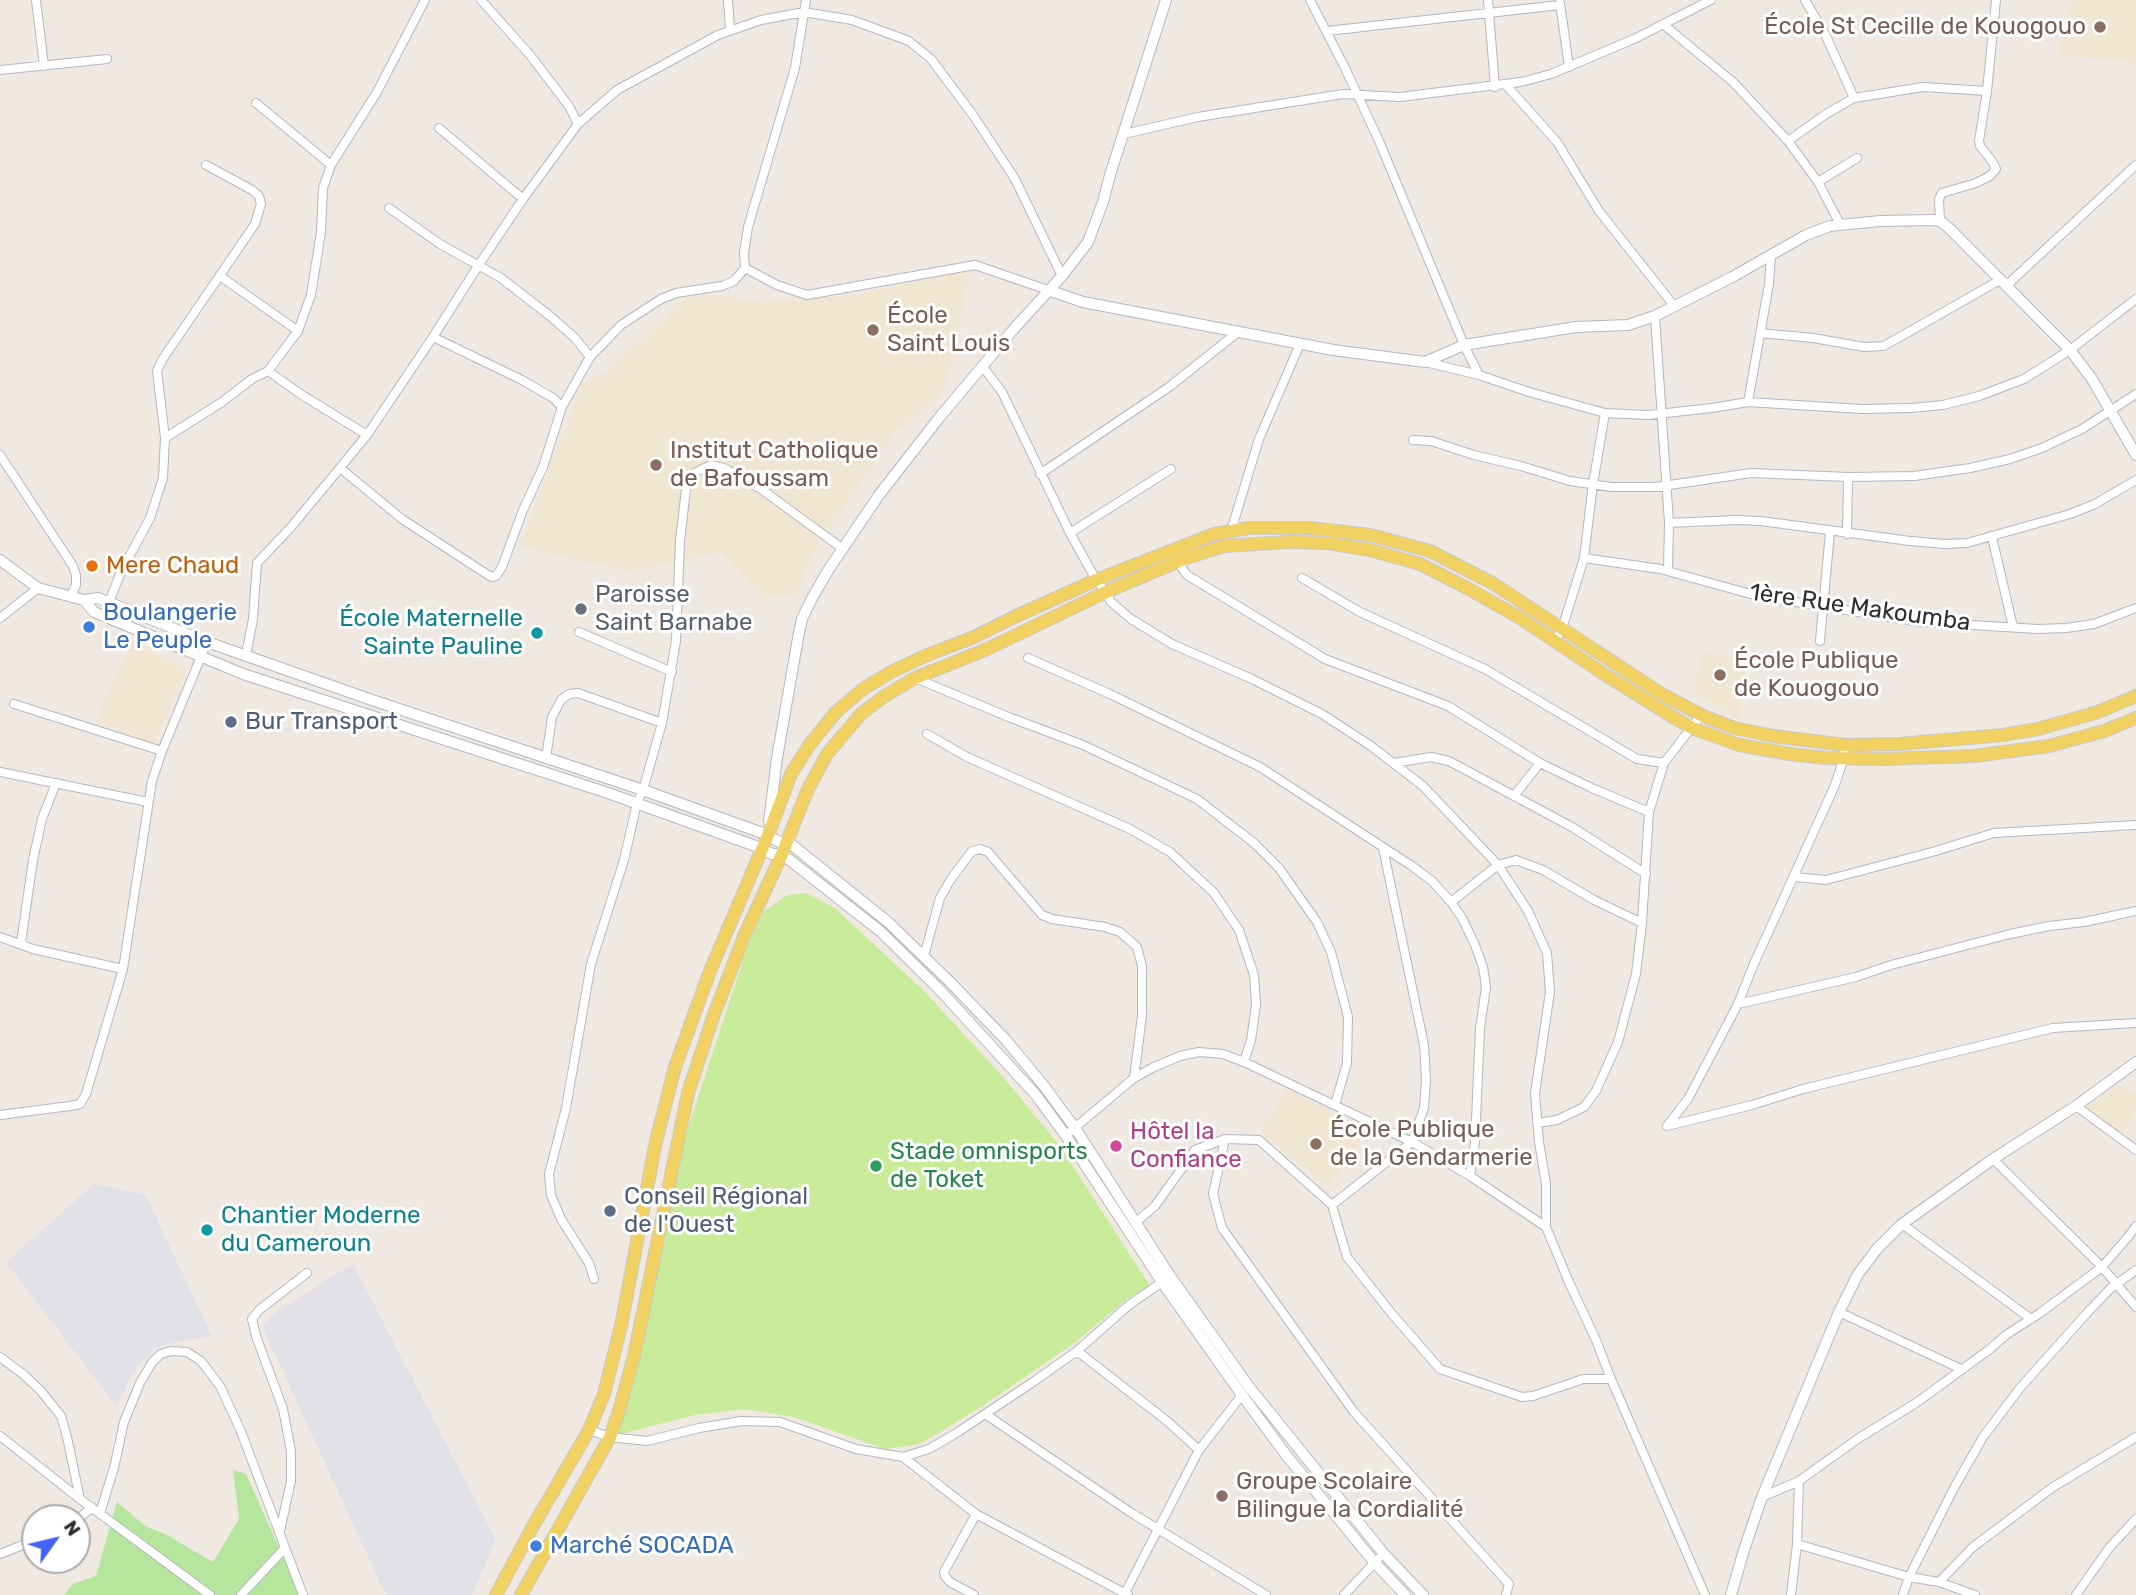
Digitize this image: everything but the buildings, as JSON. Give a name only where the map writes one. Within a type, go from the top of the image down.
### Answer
[{"type":"main road","points":[[496,1595],[589,1430],[604,1394],[621,1326],[656,1141],[675,1067],[710,971],[791,774],[810,744],[836,712],[863,689],[902,666],[974,637],[1096,580],[1214,534],[1249,528],[1310,527],[1370,535],[1430,551],[1494,583],[1660,693],[1734,729],[1844,752],[1924,758],[1974,756],[2071,740],[2136,718]]},
{"type":"main road","points":[[522,1595],[610,1437],[626,1391],[688,1093],[713,1017],[745,934],[808,789],[827,754],[861,714],[915,678],[985,650],[1177,561],[1224,546],[1327,543],[1370,550],[1420,565],[1457,583],[1520,618],[1692,728],[1739,746],[1790,754],[1844,752],[1899,744],[2003,735],[2038,729],[2098,712],[2136,696]]},
{"type":"street","points":[[36,0],[44,66]]},
{"type":"street","points":[[165,438],[268,371],[298,331],[311,295],[321,232],[323,188],[331,165],[377,92],[425,0]]},
{"type":"street","points":[[481,0],[530,55],[569,106],[578,124]]},
{"type":"street","points":[[728,0],[730,30]]},
{"type":"street","points":[[340,468],[402,519],[493,577],[498,574],[543,467],[562,407],[590,357],[621,325],[653,303],[676,293],[722,286],[734,281],[745,268],[748,227],[795,68],[806,0]]},
{"type":"street","points":[[768,835],[777,758],[802,619],[812,598],[879,495],[939,418],[1062,276],[1088,242],[1166,0]]},
{"type":"street","points":[[1310,0],[1394,176],[1479,375]]},
{"type":"street","points":[[1488,0],[1495,86]]},
{"type":"street","points":[[1124,134],[1198,117],[1357,94],[1400,97],[1506,85],[1533,79],[1664,25],[1711,0]]},
{"type":"street","points":[[1805,0],[1825,34],[1854,98]]},
{"type":"street","points":[[1940,221],[1939,199],[1942,192],[1970,186],[1995,171],[1995,165],[1979,141],[1996,0]]},
{"type":"street","points":[[1327,32],[1560,3],[1569,66]]},
{"type":"street","points":[[246,656],[253,619],[257,563],[292,526],[368,435],[478,265],[578,124],[617,90],[730,30],[761,20],[804,12],[852,20],[909,41],[931,59],[973,115],[1015,179],[1062,276]]},
{"type":"street","points":[[1664,25],[1733,82],[1788,141],[1818,182],[1840,224]]},
{"type":"street","points":[[0,70],[107,59]]},
{"type":"street","points":[[1506,85],[1557,142],[1599,211],[1675,307]]},
{"type":"street","points":[[1788,141],[1854,98],[1923,87],[1987,91]]},
{"type":"street","points":[[256,103],[331,165]]},
{"type":"street","points":[[439,128],[523,200]]},
{"type":"street","points":[[1818,182],[1857,158]]},
{"type":"street","points":[[108,602],[150,517],[163,478],[165,438],[157,371],[255,224],[261,204],[259,196],[253,191],[206,165]]},
{"type":"street","points":[[1759,333],[1813,338],[1864,347],[1884,346],[2003,283],[2136,165]]},
{"type":"street","points":[[389,208],[440,244],[501,278],[575,338],[590,357]]},
{"type":"street","points":[[1425,362],[1464,345],[1576,327],[1628,325],[1675,307],[1806,235],[1840,224],[1926,219],[1940,221],[2070,350],[2092,379],[2136,455]]},
{"type":"street","points":[[1748,402],[1769,284],[1771,255]]},
{"type":"street","points":[[745,268],[777,285],[807,295],[975,265],[1083,302],[1333,350],[1425,362],[1479,375],[1605,413],[1662,414],[1748,402],[1880,409],[1943,405],[1999,390],[2032,374],[2070,350],[2136,299]]},
{"type":"street","points":[[220,276],[298,331]]},
{"type":"street","points":[[1655,316],[1669,523],[1668,571]]},
{"type":"street","points":[[1040,474],[1169,387],[1238,332]]},
{"type":"street","points":[[433,337],[522,380],[562,407]]},
{"type":"street","points":[[1231,531],[1259,439],[1300,344]]},
{"type":"street","points":[[983,367],[1002,392],[1070,533],[1111,601],[1131,619],[1172,643],[1322,714],[1394,763],[1423,786],[1498,865],[1528,911],[1547,953],[1550,992],[1535,1093],[1546,1184],[1546,1227],[1705,1595]]},
{"type":"street","points":[[268,371],[368,435]]},
{"type":"street","points":[[1413,440],[1431,441],[1570,481],[1643,488],[1751,473],[1847,477],[1914,476],[2010,459],[2065,438],[2136,394]]},
{"type":"street","points":[[1554,642],[1562,629],[1584,558],[1605,413]]},
{"type":"street","points":[[0,455],[73,566],[76,585],[71,596]]},
{"type":"street","points":[[594,1279],[589,1263],[561,1219],[551,1195],[548,1174],[566,1108],[591,964],[624,860],[636,803],[643,790],[662,723],[676,642],[680,541],[687,480],[711,465],[724,467],[761,489],[843,549]]},
{"type":"street","points":[[1070,533],[1171,470]]},
{"type":"street","points":[[1847,477],[1847,534]]},
{"type":"street","points":[[1669,523],[1762,521],[1847,534],[1945,544],[1967,542],[2070,514],[2095,504],[2136,480]]},
{"type":"street","points":[[1820,641],[1830,532]]},
{"type":"street","points":[[1992,537],[2013,627]]},
{"type":"street","name":"1ère Rue Makoumba","points":[[1584,558],[1668,571],[1758,596],[1921,622],[2038,629],[2082,626],[2108,620],[2136,608]]},
{"type":"street","points":[[0,560],[38,588],[84,600],[98,598],[246,656],[643,790],[768,835],[779,842],[787,841],[888,922],[924,956],[1006,1040],[1044,1086],[1070,1132],[1242,1395],[1286,1455],[1374,1563],[1405,1595]]},
{"type":"street","points":[[1177,561],[1187,575],[1325,659],[1448,706],[1540,763],[1649,812]]},
{"type":"street","points":[[1302,578],[1360,612],[1485,669],[1637,759],[1664,763]]},
{"type":"street","points":[[0,618],[38,588]]},
{"type":"street","points":[[84,600],[94,612],[243,674],[636,803],[772,854],[782,854],[880,931],[929,979],[1070,1132],[1135,1223],[1166,1279],[1297,1447],[1384,1553],[1423,1595]]},
{"type":"street","points":[[579,632],[672,672]]},
{"type":"street","points":[[0,1115],[80,1104],[86,1094],[122,969],[152,781],[207,642]]},
{"type":"street","points":[[1027,658],[1112,695],[1261,767],[1432,881],[1451,902],[1475,945],[1483,967],[1486,987],[1479,1028],[1475,1143],[1471,1176]]},
{"type":"street","points":[[915,678],[1083,746],[1197,799],[1234,826],[1271,860],[1317,922],[1331,952],[1339,981],[1348,1017],[1349,1041],[1347,1063],[1335,1105]]},
{"type":"street","points":[[546,758],[552,717],[561,699],[569,694],[578,693],[662,723]]},
{"type":"street","points":[[14,704],[162,751]]},
{"type":"street","points":[[1537,1123],[1557,1120],[1584,1107],[1596,1091],[1618,1042],[1636,974],[1649,812],[1664,763],[1701,715]]},
{"type":"street","points":[[927,734],[967,757],[1130,829],[1170,852],[1214,893],[1239,930],[1254,975],[1256,1005],[1251,1040],[1244,1062]]},
{"type":"street","points":[[1844,752],[1835,785],[1738,1004],[1688,1099],[1667,1126],[1803,1089],[2053,1028],[2136,1023]]},
{"type":"street","points":[[1394,763],[1411,759],[1441,758],[1572,827],[1646,874]]},
{"type":"street","points":[[1514,796],[1540,763]]},
{"type":"street","points":[[0,772],[148,802]]},
{"type":"street","points":[[21,943],[33,860],[42,819],[56,783]]},
{"type":"street","points":[[1795,877],[1826,880],[1994,833],[2136,825]]},
{"type":"street","points":[[1332,1205],[1412,1142],[1424,1108],[1424,1045],[1383,848]]},
{"type":"street","points":[[924,956],[940,898],[951,879],[972,851],[980,849],[988,852],[1042,915],[1120,932],[1137,947],[1142,967],[1142,1016],[1134,1078]]},
{"type":"street","points":[[1451,902],[1498,865],[1516,860],[1529,863],[1601,904],[1642,923]]},
{"type":"street","points":[[1738,1004],[1856,977],[2010,933],[2136,911]]},
{"type":"street","points":[[0,937],[43,952],[122,969]]},
{"type":"street","points":[[1070,1132],[1134,1078],[1154,1067],[1180,1056],[1199,1052],[1223,1054],[1412,1142],[1471,1176],[1546,1227]]},
{"type":"street","points":[[1731,1595],[1762,1497],[1839,1312],[1858,1274],[1877,1249],[1902,1224],[1993,1159],[2077,1106],[2136,1062]]},
{"type":"street","points":[[2077,1106],[2136,1150]]},
{"type":"street","points":[[1135,1223],[1155,1206],[1195,1150],[1226,1139],[1259,1140],[1332,1205],[1347,1257],[1440,1369],[1522,1398],[1583,1379],[1611,1379]]},
{"type":"street","points":[[1226,1139],[1213,1194],[1222,1228],[1354,1412],[1509,1584],[1506,1595]]},
{"type":"street","points":[[1993,1159],[2102,1266],[2136,1307]]},
{"type":"street","points":[[1902,1224],[2031,1320]]},
{"type":"street","points":[[1762,1497],[1799,1481],[2031,1320],[2102,1266],[2136,1226]]},
{"type":"street","points":[[1903,1595],[1909,1577],[1954,1488],[1983,1437],[2020,1388],[2087,1313],[2117,1283],[2136,1270]]},
{"type":"street","points":[[280,1532],[291,1482],[291,1451],[283,1409],[252,1319],[307,1273]]},
{"type":"street","points":[[589,1430],[610,1437],[647,1441],[741,1421],[780,1422],[856,1449],[903,1457],[929,1449],[985,1414],[1077,1351],[1129,1304],[1166,1279]]},
{"type":"street","points":[[1839,1312],[1961,1369]]},
{"type":"street","points":[[100,1513],[124,1422],[140,1383],[153,1361],[161,1354],[171,1351],[187,1352],[201,1361],[220,1386],[240,1429],[303,1595]]},
{"type":"street","points":[[1077,1351],[1167,1421],[1199,1450]]},
{"type":"street","points":[[0,1357],[40,1390],[61,1416],[80,1499]]},
{"type":"street","points":[[903,1457],[976,1514],[1127,1594],[1199,1450],[1242,1395]]},
{"type":"street","points":[[985,1414],[1130,1512],[1266,1595]]},
{"type":"street","points":[[0,1436],[210,1595]]},
{"type":"street","points":[[1939,1582],[1973,1548],[2008,1520],[2053,1488],[2136,1437]]},
{"type":"street","points":[[1286,1455],[1297,1447]]},
{"type":"street","points":[[1791,1595],[1797,1544],[1799,1481]]},
{"type":"street","points":[[974,1595],[950,1581],[944,1572],[976,1514]]},
{"type":"street","points":[[2076,1595],[2109,1548],[2136,1519]]},
{"type":"street","points":[[1797,1544],[1909,1577],[1939,1582],[1975,1595]]},
{"type":"street","points":[[0,1554],[21,1546]]},
{"type":"street","points":[[241,1595],[285,1548]]},
{"type":"street","points":[[1344,1595],[1384,1553]]},
{"type":"shaded area","name":"École St Cecille de Kouogouo","points":[[2071,0],[2136,0],[2136,63],[2058,54]]},
{"type":"shaded area","points":[[969,270],[953,361],[940,395],[896,431],[818,545],[796,594],[766,599],[719,551],[678,562],[626,571],[519,546],[582,384],[604,373],[655,329],[685,298],[720,295],[763,303],[859,294]]},
{"type":"shaded area","points":[[132,642],[186,669],[155,744],[96,721]]},
{"type":"shaded area","name":"École Publique de Kouogouo","points":[[1701,653],[1744,660],[1741,721],[1694,691]]},
{"type":"shaded area","points":[[2120,1085],[2136,1093],[2136,1108],[2122,1135],[2086,1109]]},
{"type":"shaded area","name":"École Publique de la Gendarmerie","points":[[1287,1089],[1367,1129],[1328,1188],[1261,1131]]},
{"type":"shaded area","points":[[94,1184],[145,1194],[212,1336],[154,1348],[132,1373],[117,1407],[6,1262]]},
{"type":"shaded area","points":[[353,1264],[496,1540],[472,1595],[388,1595],[262,1326],[277,1311]]},
{"type":"green space","name":"Stade omnisports de Toket","points":[[806,893],[836,909],[926,993],[1003,1077],[1060,1146],[1150,1286],[1126,1300],[1073,1344],[984,1405],[920,1444],[885,1449],[794,1417],[744,1409],[695,1415],[616,1435],[638,1362],[652,1300],[672,1186],[689,1125],[748,945],[763,912],[787,895]]},
{"type":"green space","points":[[233,1470],[246,1474],[300,1595],[64,1595],[73,1584],[96,1576],[117,1502],[145,1526],[165,1534],[213,1562],[239,1519]]},
{"type":"place","name":"École St Cecille de Kouogouo","points":[[2100,27]]},
{"type":"place","name":"École Saint Louis","points":[[873,330]]},
{"type":"place","name":"Institut Catholique de Bafoussam","points":[[656,465]]},
{"type":"place","name":"Mere Chaud","points":[[92,566]]},
{"type":"place","name":"Paroisse Saint Barnabe","points":[[581,609]]},
{"type":"place","name":"Boulangerie Le Peuple","points":[[89,627]]},
{"type":"place","name":"École Maternelle Sainte Pauline","points":[[537,633]]},
{"type":"place","name":"École Publique de Kouogouo","points":[[1720,675]]},
{"type":"place","name":"Bur Transport","points":[[231,722]]},
{"type":"place","name":"École Publique de la Gendarmerie","points":[[1316,1144]]},
{"type":"place","name":"Hôtel la Confiance","points":[[1116,1146]]},
{"type":"place","name":"Stade omnisports de Toket","points":[[876,1166]]},
{"type":"place","name":"Conseil Régional de l'Ouest","points":[[610,1211]]},
{"type":"place","name":"Chantier Moderne du Cameroun","points":[[207,1230]]},
{"type":"place","name":"Groupe Scolaire Bilingue la Cordialité","points":[[1222,1496]]},
{"type":"place","name":"Marché SOCADA","points":[[536,1546]]}]
